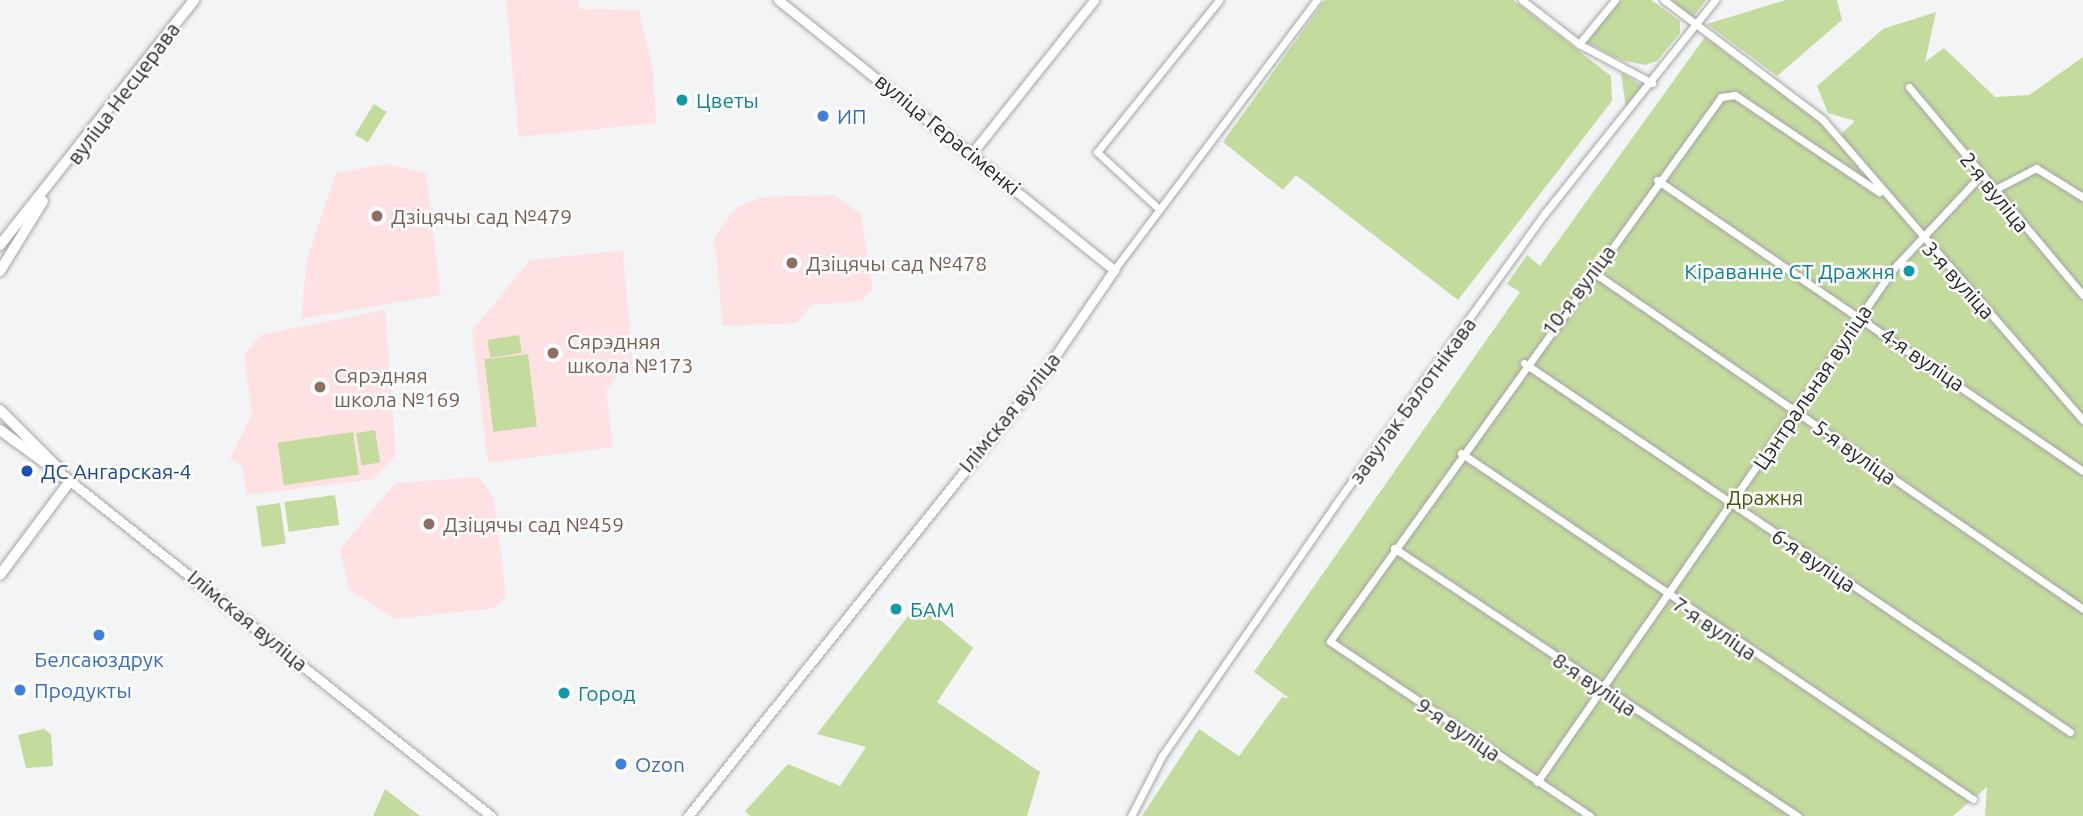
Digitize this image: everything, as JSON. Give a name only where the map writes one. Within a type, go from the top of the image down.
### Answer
[{"type":"main road","name":"вуліца Несцерава","points":[[52,186],[194,0]]},
{"type":"main road","points":[[0,244],[52,186]]},
{"type":"main road","points":[[0,271],[52,186]]},
{"type":"main road","points":[[0,410],[66,477],[0,575]]},
{"type":"main road","points":[[0,430],[9,418]]},
{"type":"main road","name":"Ілімская вуліца","points":[[0,430],[66,477]]},
{"type":"street","name":"вуліца Герасіменкі","points":[[778,0],[972,153],[1114,270]]},
{"type":"street","points":[[972,153],[1094,0]]},
{"type":"street","points":[[1158,208],[1097,152],[1219,0]]},
{"type":"street","name":"Ілімская вуліца","points":[[688,816],[1044,372],[1158,208],[1183,186],[1317,0]]},
{"type":"street","points":[[1522,0],[1578,44],[1652,83]]},
{"type":"street","points":[[1578,44],[1615,0]]},
{"type":"street","name":"3-я вуліца","points":[[1664,0],[1801,99],[1839,136],[1879,192],[2083,420]]},
{"type":"street","name":"завулак Балотнікава","points":[[1131,816],[1163,757],[1335,505],[1545,213],[1652,83],[1715,0]]},
{"type":"street","name":"2-я вуліца","points":[[1909,87],[1992,191],[2083,295]]},
{"type":"street","name":"10-я вуліца","points":[[1330,640],[1524,363],[1657,180],[1728,93],[1879,192]]},
{"type":"street","points":[[1992,191],[2036,168],[2083,197]]},
{"type":"street","name":"Цэнтральная вуліца","points":[[1537,782],[1798,412],[1859,316],[1919,236],[1980,176]]},
{"type":"street","name":"4-я вуліца","points":[[1657,180],[2083,471]]},
{"type":"street","name":"5-я вуліца","points":[[1592,272],[2083,608]]},
{"type":"street","name":"6-я вуліца","points":[[1524,363],[2070,732]]},
{"type":"street","name":"7-я вуліца","points":[[1461,453],[1668,597],[1973,799]]},
{"type":"street","name":"Ілімская вуліца","points":[[66,477],[491,816]]},
{"type":"street","name":"8-я вуліца","points":[[1394,548],[1602,691],[1798,816]]},
{"type":"street","name":"9-я вуліца","points":[[1330,640],[1590,816]]},
{"type":"shaded area","points":[[506,0],[578,0],[580,9],[639,10],[653,71],[656,123],[519,137]]},
{"type":"shaded area","name":"Дзіцячы сад №479","points":[[385,164],[426,173],[441,295],[301,319],[307,259],[336,173]]},
{"type":"shaded area","name":"Дзіцячы сад №478","points":[[833,195],[861,214],[873,289],[862,301],[811,305],[797,323],[723,326],[714,237],[736,208],[761,197]]},
{"type":"shaded area","name":"Сярэдняя школа №173","points":[[623,250],[633,369],[617,376],[606,391],[613,447],[488,463],[472,331],[530,260]]},
{"type":"shaded area","name":"Сярэдняя школа №169","points":[[385,310],[396,455],[374,479],[247,495],[243,468],[230,458],[252,414],[244,355],[260,335]]},
{"type":"shaded area","name":"Дзіцячы сад №459","points":[[479,477],[494,498],[506,596],[495,608],[395,619],[349,590],[340,549],[395,483]]},
{"type":"green space","points":[[1325,0],[1513,0],[1611,76],[1612,101],[1458,300],[1296,175],[1283,190],[1223,142]]},
{"type":"green space","points":[[1619,0],[1651,0],[1680,21],[1680,33],[1657,61],[1645,65],[1621,60],[1586,42]]},
{"type":"green space","points":[[1668,0],[1706,0],[1693,17]]},
{"type":"green space","points":[[1786,0],[1837,0],[1842,20],[1777,76],[1707,24]]},
{"type":"green space","name":"Дражня","points":[[1936,12],[1925,62],[1944,48],[1995,97],[2029,95],[2083,57],[2083,816],[1985,816],[1987,787],[1953,816],[1142,816],[1199,729],[1239,756],[1282,697],[1290,699],[1254,672],[1520,292],[1507,284],[1527,255],[1540,266],[1705,37],[1839,136],[1855,121],[1828,113],[1817,86],[1883,29]]},
{"type":"green space","points":[[1621,73],[1642,86],[1626,109]]},
{"type":"green space","points":[[374,104],[387,112],[368,142],[355,135]]},
{"type":"green space","points":[[519,335],[522,353],[490,358],[487,340]]},
{"type":"green space","points":[[528,354],[537,426],[493,432],[484,359]]},
{"type":"green space","points":[[375,430],[380,463],[361,466],[356,433]]},
{"type":"green space","points":[[353,432],[359,475],[284,485],[278,443]]},
{"type":"green space","points":[[335,495],[339,525],[289,532],[284,502]]},
{"type":"green space","points":[[280,503],[286,544],[262,547],[256,506]]},
{"type":"green space","points":[[919,602],[973,648],[937,702],[1040,772],[1027,816],[750,816],[745,811],[788,764],[840,786],[866,747],[817,734]]},
{"type":"green space","points":[[44,729],[51,734],[53,766],[26,768],[18,735]]},
{"type":"green space","points":[[385,789],[420,816],[373,816]]},
{"type":"place","name":"Цветы","points":[[682,100]]},
{"type":"place","name":"ИП","points":[[823,116]]},
{"type":"place","name":"Дзіцячы сад №479","points":[[377,216]]},
{"type":"place","name":"Дзіцячы сад №478","points":[[792,263]]},
{"type":"place","name":"Кіраванне СТ Дражня","points":[[1909,271]]},
{"type":"place","name":"Сярэдняя школа №173","points":[[553,353]]},
{"type":"place","name":"Сярэдняя школа №169","points":[[320,387]]},
{"type":"place","name":"ДС Ангарская-4","points":[[27,471]]},
{"type":"place","name":"Дзіцячы сад №459","points":[[429,524]]},
{"type":"place","name":"БАМ","points":[[896,609]]},
{"type":"place","name":"Белсаюздрук","points":[[99,635]]},
{"type":"place","name":"Продукты","points":[[20,690]]},
{"type":"place","name":"Город","points":[[564,693]]},
{"type":"place","name":"Ozon","points":[[621,764]]}]
